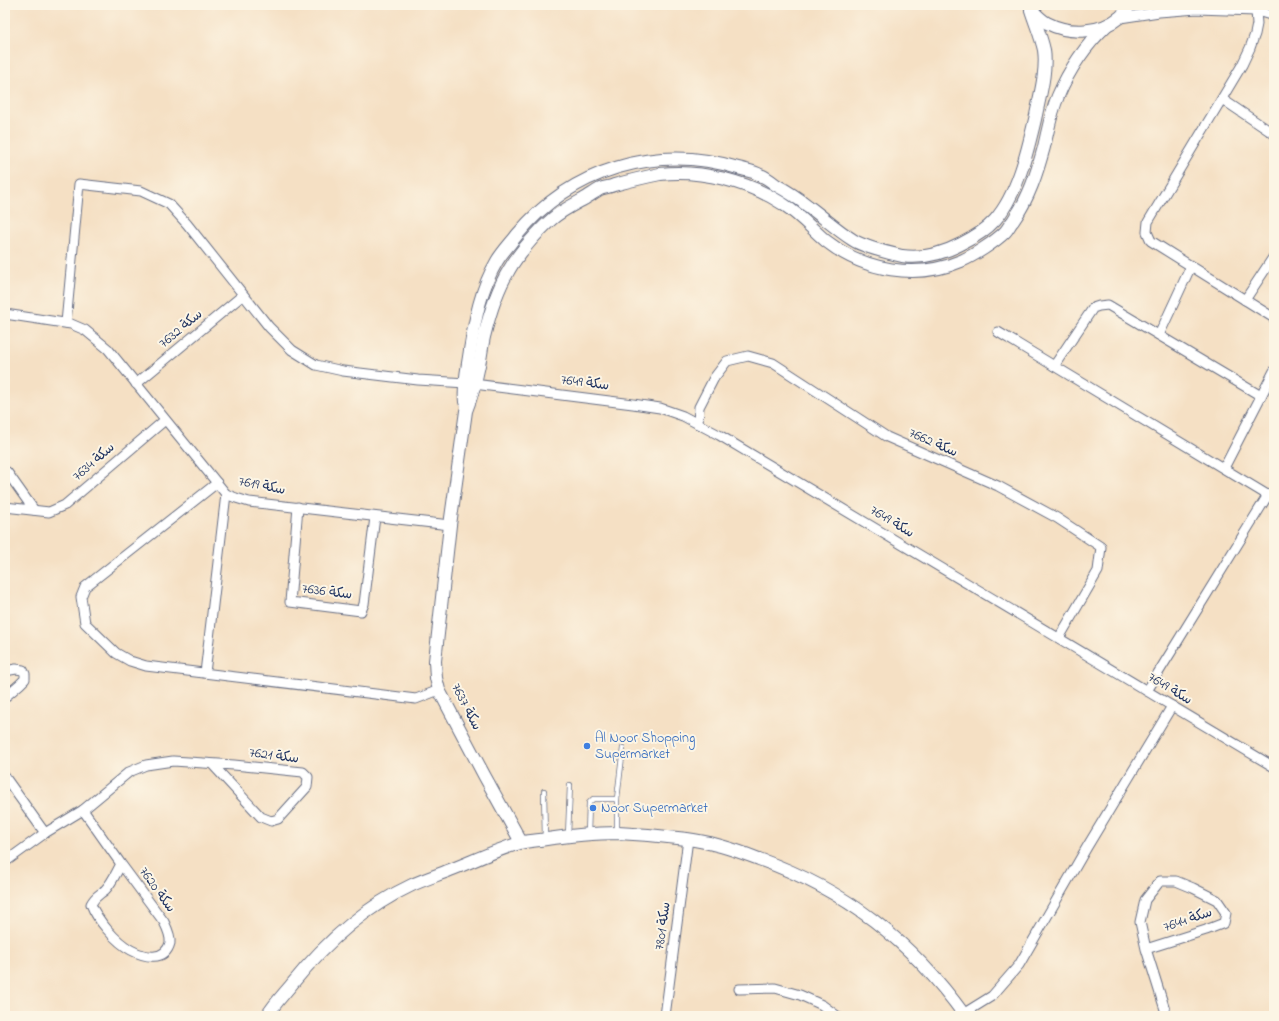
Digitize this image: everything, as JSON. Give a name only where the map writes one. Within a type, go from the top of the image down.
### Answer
[{"type":"street","points":[[1120,18],[1130,5]]},
{"type":"street","points":[[1238,5],[1274,16]]},
{"type":"street","points":[[1029,7],[1047,23],[1066,30],[1086,31],[1106,26]]},
{"type":"street","points":[[470,383],[475,316],[486,282],[498,260],[526,224],[546,205],[581,182],[619,166],[659,159],[688,158],[720,162],[760,174],[807,205],[855,242],[878,250],[903,256],[928,257],[953,248],[976,236],[995,220],[1010,197],[1020,172],[1034,125],[1044,68],[1044,51],[1029,7]]},
{"type":"street","points":[[450,525],[466,411],[465,397],[470,383],[479,366],[484,336],[501,286],[510,268],[525,248],[552,219],[580,201],[600,189],[635,179],[663,174],[696,174],[725,179],[751,187],[783,203],[827,241],[855,259],[885,269],[907,271],[934,269],[960,261],[981,250],[1004,233],[1023,207],[1035,176],[1057,98],[1067,75],[1092,39],[1106,26],[1120,18],[1159,12],[1197,9],[1256,11]]},
{"type":"street","points":[[1256,11],[1257,24],[1250,48],[1222,99],[1148,222],[1147,232],[1151,241],[1274,318]]},
{"type":"street","points":[[1222,99],[1274,134]]},
{"type":"street","name":"سكة 7649","points":[[66,323],[79,184],[141,191],[169,204],[187,224],[269,327],[292,350],[316,365],[343,371],[418,380],[470,383],[633,404],[660,408],[683,416],[725,439],[1274,767]]},
{"type":"street","points":[[1245,300],[1274,256]]},
{"type":"street","points":[[1159,336],[1191,266]]},
{"type":"street","name":"سكة 7632","points":[[136,384],[244,295]]},
{"type":"street","points":[[1054,366],[1093,308],[1108,305],[1261,396]]},
{"type":"street","name":"سكة 7619","points":[[5,314],[66,323],[85,330],[108,349],[226,494],[249,502],[450,525]]},
{"type":"street","points":[[998,332],[1271,497],[1147,691]]},
{"type":"street","name":"سكة 7662","points":[[698,424],[699,406],[714,378],[727,361],[748,356],[773,363],[886,437],[998,486],[1057,518],[1101,547],[1098,571],[1058,638]]},
{"type":"street","points":[[1224,468],[1274,371]]},
{"type":"street","name":"سكة 7634","points":[[5,507],[49,512],[65,505],[165,420]]},
{"type":"street","points":[[5,470],[34,510]]},
{"type":"street","points":[[217,483],[85,587],[81,597],[85,624],[116,653],[130,661],[146,666],[416,699],[439,690]]},
{"type":"street","points":[[205,673],[226,494]]},
{"type":"street","name":"سكة 7636","points":[[298,508],[290,602],[353,610],[361,610],[364,604],[375,517]]},
{"type":"street","name":"سكة 7637","points":[[450,525],[435,661],[436,678],[439,690],[521,842]]},
{"type":"street","points":[[5,671],[16,669],[23,670],[25,674],[25,679],[5,697]]},
{"type":"street","points":[[267,1016],[304,970],[342,931],[369,910],[412,885],[521,842],[588,834],[617,833],[688,839],[734,850],[810,880],[841,897],[872,918],[899,940],[926,967],[964,1015],[992,996],[1019,965],[1083,853],[1172,706]]},
{"type":"street","name":"سكة 7621","points":[[5,862],[45,833],[83,810],[129,772],[146,765],[173,761],[212,764],[302,772],[308,777],[307,787],[278,819],[271,821],[261,816],[212,764]]},
{"type":"street","points":[[5,777],[45,833]]},
{"type":"street","name":"سكة 7620","points":[[83,810],[164,922],[169,933],[170,942],[166,950],[159,955],[152,957],[141,955],[130,950],[119,941],[94,912],[91,904],[95,897],[105,890],[121,864]]},
{"type":"street","name":"سكة 7801","points":[[665,1016],[688,839]]},
{"type":"street","name":"سكة 7644","points":[[1146,949],[1224,923],[1226,913],[1217,900],[1176,881],[1160,881],[1145,900],[1140,922],[1146,949],[1167,1016]]},
{"type":"street","points":[[738,989],[775,988],[822,1005],[837,1016]]},
{"type":"lane","points":[[617,833],[617,799],[623,748]]},
{"type":"lane","points":[[568,836],[570,785]]},
{"type":"lane","points":[[544,791],[545,839]]},
{"type":"lane","points":[[588,834],[589,803],[593,799],[617,799]]},
{"type":"place","name":"Al Noor Shopping Supermarket","points":[[587,746]]},
{"type":"place","name":"Noor Supermarket","points":[[593,808]]}]
